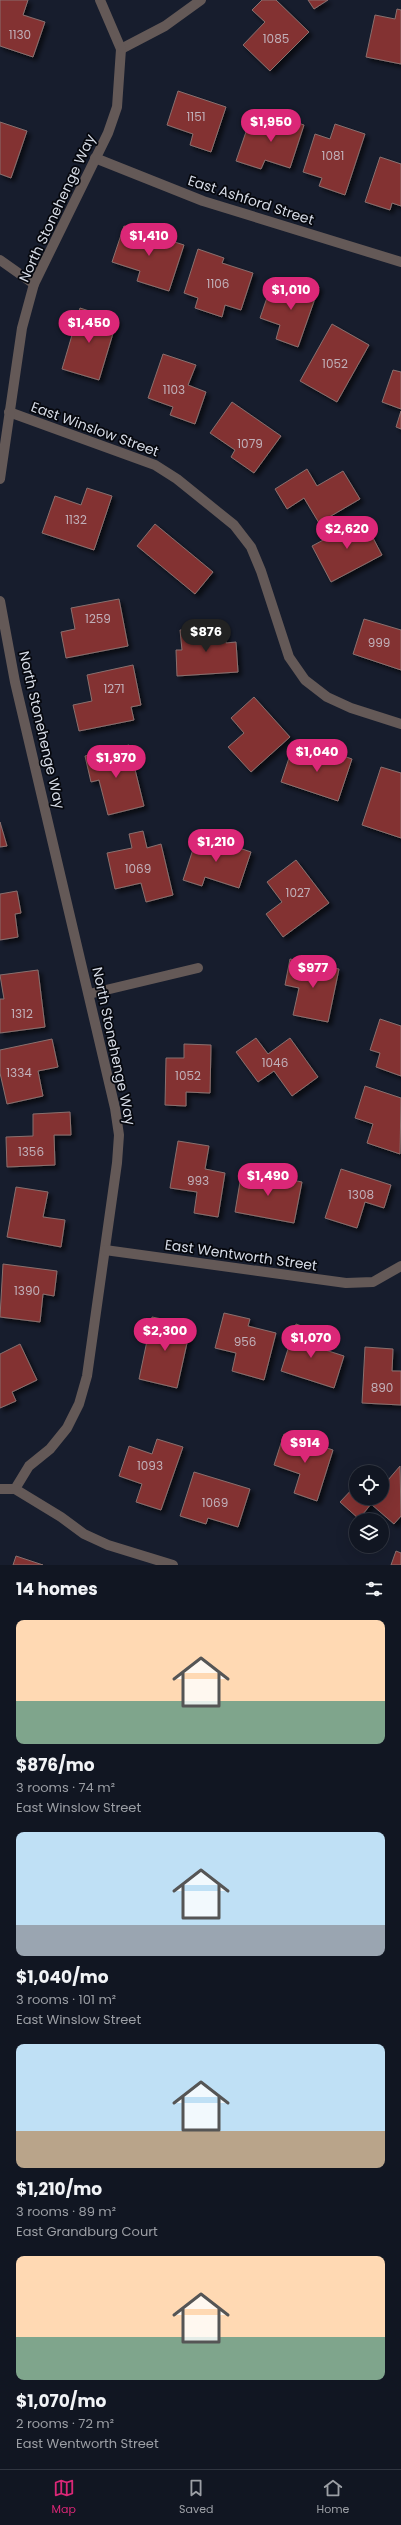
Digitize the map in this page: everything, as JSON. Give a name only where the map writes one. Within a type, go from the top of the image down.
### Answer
[{"type":"street","name":"North Stonehenge Way","points":[[0,479],[22,328],[34,284],[118,107],[121,49],[100,0]]},
{"type":"street","points":[[121,49],[165,26],[201,0]]},
{"type":"street","name":"East Ashford Street","points":[[95,158],[203,201],[401,262]]},
{"type":"street","points":[[0,260],[34,284]]},
{"type":"street","name":"East Winslow Street","points":[[9,412],[155,465],[183,484],[234,525],[251,547],[261,571],[289,658],[305,680],[327,697],[351,708],[401,724]]},
{"type":"street","name":"North Stonehenge Way","points":[[0,602],[15,682],[115,1108],[118,1135],[117,1163],[87,1376],[79,1404],[67,1428],[50,1449],[29,1466],[15,1489]]},
{"type":"street","points":[[89,994],[198,968]]},
{"type":"street","name":"East Wentworth Street","points":[[105,1250],[346,1283],[373,1282],[401,1266]]},
{"type":"street","points":[[0,1489],[15,1489],[61,1517],[84,1534],[108,1545],[172,1565]]},
{"type":"building","points":[[0,0],[28,0],[23,15],[45,22],[33,57],[0,46]]},
{"type":"building","points":[[262,0],[276,0],[309,32],[270,71],[243,45],[265,22],[252,10]]},
{"type":"building","points":[[308,0],[328,0],[314,9]]},
{"type":"building","points":[[397,9],[401,10],[401,64],[366,57],[375,15],[395,19]]},
{"type":"building","points":[[178,91],[226,107],[211,152],[190,145],[193,134],[167,125]]},
{"type":"building","points":[[272,114],[304,125],[290,168],[265,160],[261,169],[236,161],[248,126],[266,132]]},
{"type":"building","points":[[0,122],[27,131],[11,178],[0,174]]},
{"type":"building","points":[[335,124],[365,134],[345,195],[319,186],[322,178],[303,172],[315,134],[330,139]]},
{"type":"building","points":[[380,157],[401,164],[401,206],[392,203],[390,210],[365,202]]},
{"type":"building","points":[[124,226],[184,245],[169,291],[137,281],[140,271],[112,262]]},
{"type":"building","points":[[198,249],[224,258],[222,263],[253,273],[241,310],[225,305],[222,317],[195,308],[198,298],[184,293]]},
{"type":"building","points":[[295,278],[319,287],[298,347],[276,339],[280,325],[260,318],[270,289],[289,295]]},
{"type":"building","points":[[80,308],[117,320],[99,380],[62,369]]},
{"type":"building","points":[[332,324],[369,345],[337,402],[300,381]]},
{"type":"building","points":[[163,354],[196,365],[188,385],[206,392],[195,424],[170,415],[173,407],[148,398]]},
{"type":"building","points":[[393,370],[401,372],[401,409],[382,402]]},
{"type":"building","points":[[232,402],[281,436],[254,473],[231,457],[235,450],[210,433]]},
{"type":"building","points":[[401,411],[401,429],[396,427]]},
{"type":"building","points":[[307,469],[317,486],[343,471],[360,499],[319,523],[304,498],[287,509],[275,489]]},
{"type":"building","points":[[87,488],[112,496],[94,550],[42,533],[55,496],[81,505]]},
{"type":"building","points":[[363,519],[382,555],[331,582],[312,546]]},
{"type":"building","points":[[155,524],[213,572],[195,594],[137,546]]},
{"type":"building","points":[[119,599],[128,646],[66,658],[61,632],[75,629],[71,608]]},
{"type":"building","points":[[364,619],[401,630],[401,670],[353,654]]},
{"type":"building","points":[[225,627],[226,643],[236,642],[238,672],[177,676],[176,650],[182,650],[180,630]]},
{"type":"building","points":[[133,665],[141,705],[131,707],[134,720],[79,731],[73,705],[92,701],[87,675]]},
{"type":"building","points":[[254,697],[290,737],[251,772],[228,747],[244,733],[231,718]]},
{"type":"building","points":[[129,745],[144,806],[108,815],[99,780],[91,782],[85,756]]},
{"type":"building","points":[[292,749],[325,760],[329,751],[352,759],[338,801],[281,782]]},
{"type":"building","points":[[381,767],[401,773],[401,838],[362,825]]},
{"type":"building","points":[[0,822],[7,846],[0,847]]},
{"type":"building","points":[[143,831],[147,848],[161,844],[173,895],[146,902],[141,883],[115,889],[107,853],[132,848],[129,834]]},
{"type":"building","points":[[198,834],[251,852],[239,888],[205,877],[202,886],[183,880]]},
{"type":"building","points":[[296,860],[329,903],[283,937],[266,914],[282,902],[267,882]]},
{"type":"building","points":[[17,891],[21,913],[15,914],[18,937],[0,940],[0,894]]},
{"type":"building","points":[[290,959],[339,969],[328,1022],[293,1015],[299,988],[285,985]]},
{"type":"building","points":[[38,970],[45,1027],[0,1033],[0,999],[4,999],[0,975]]},
{"type":"building","points":[[380,1019],[401,1026],[401,1076],[376,1067],[380,1053],[370,1050]]},
{"type":"building","points":[[256,1038],[268,1054],[290,1038],[318,1077],[292,1096],[274,1071],[258,1082],[236,1052]]},
{"type":"building","points":[[52,1039],[58,1067],[38,1071],[43,1096],[7,1104],[0,1073],[0,1050]]},
{"type":"building","points":[[184,1044],[211,1045],[210,1093],[186,1092],[186,1106],[165,1105],[166,1058],[184,1058]]},
{"type":"building","points":[[365,1086],[401,1098],[400,1154],[367,1143],[373,1124],[355,1118]]},
{"type":"building","points":[[70,1112],[71,1135],[54,1135],[55,1165],[7,1167],[6,1137],[33,1136],[33,1114]]},
{"type":"building","points":[[178,1141],[209,1146],[205,1169],[225,1173],[218,1217],[194,1213],[197,1192],[170,1188]]},
{"type":"building","points":[[341,1169],[391,1185],[384,1208],[365,1202],[357,1228],[325,1218]]},
{"type":"building","points":[[242,1170],[302,1182],[294,1223],[235,1212]]},
{"type":"building","points":[[16,1187],[48,1192],[43,1217],[65,1220],[61,1247],[7,1237]]},
{"type":"building","points":[[3,1264],[57,1271],[54,1296],[43,1294],[40,1322],[0,1317]]},
{"type":"building","points":[[224,1313],[250,1319],[248,1326],[276,1333],[264,1380],[232,1371],[236,1353],[215,1348]]},
{"type":"building","points":[[152,1317],[191,1325],[177,1388],[139,1379]]},
{"type":"building","points":[[296,1324],[321,1333],[316,1347],[344,1356],[334,1388],[281,1371]]},
{"type":"building","points":[[20,1344],[37,1380],[12,1392],[16,1401],[0,1408],[0,1354]]},
{"type":"building","points":[[365,1347],[393,1349],[392,1371],[401,1371],[401,1405],[362,1403]]},
{"type":"building","points":[[284,1434],[333,1450],[317,1501],[294,1493],[300,1474],[274,1465]]},
{"type":"building","points":[[157,1439],[183,1447],[161,1510],[136,1502],[142,1484],[119,1476],[129,1446],[152,1454]]},
{"type":"building","points":[[400,1466],[401,1516],[394,1524],[389,1520],[389,1513],[381,1513],[372,1505],[389,1505],[389,1479]]},
{"type":"building","points":[[194,1472],[250,1489],[238,1527],[208,1518],[206,1524],[180,1516]]},
{"type":"building","points":[[349,1492],[349,1505],[370,1505],[364,1513],[352,1513],[340,1502]]},
{"type":"building","points":[[396,1551],[401,1553],[401,1565],[391,1565]]},
{"type":"building","points":[[16,1556],[43,1565],[13,1565]]}]
